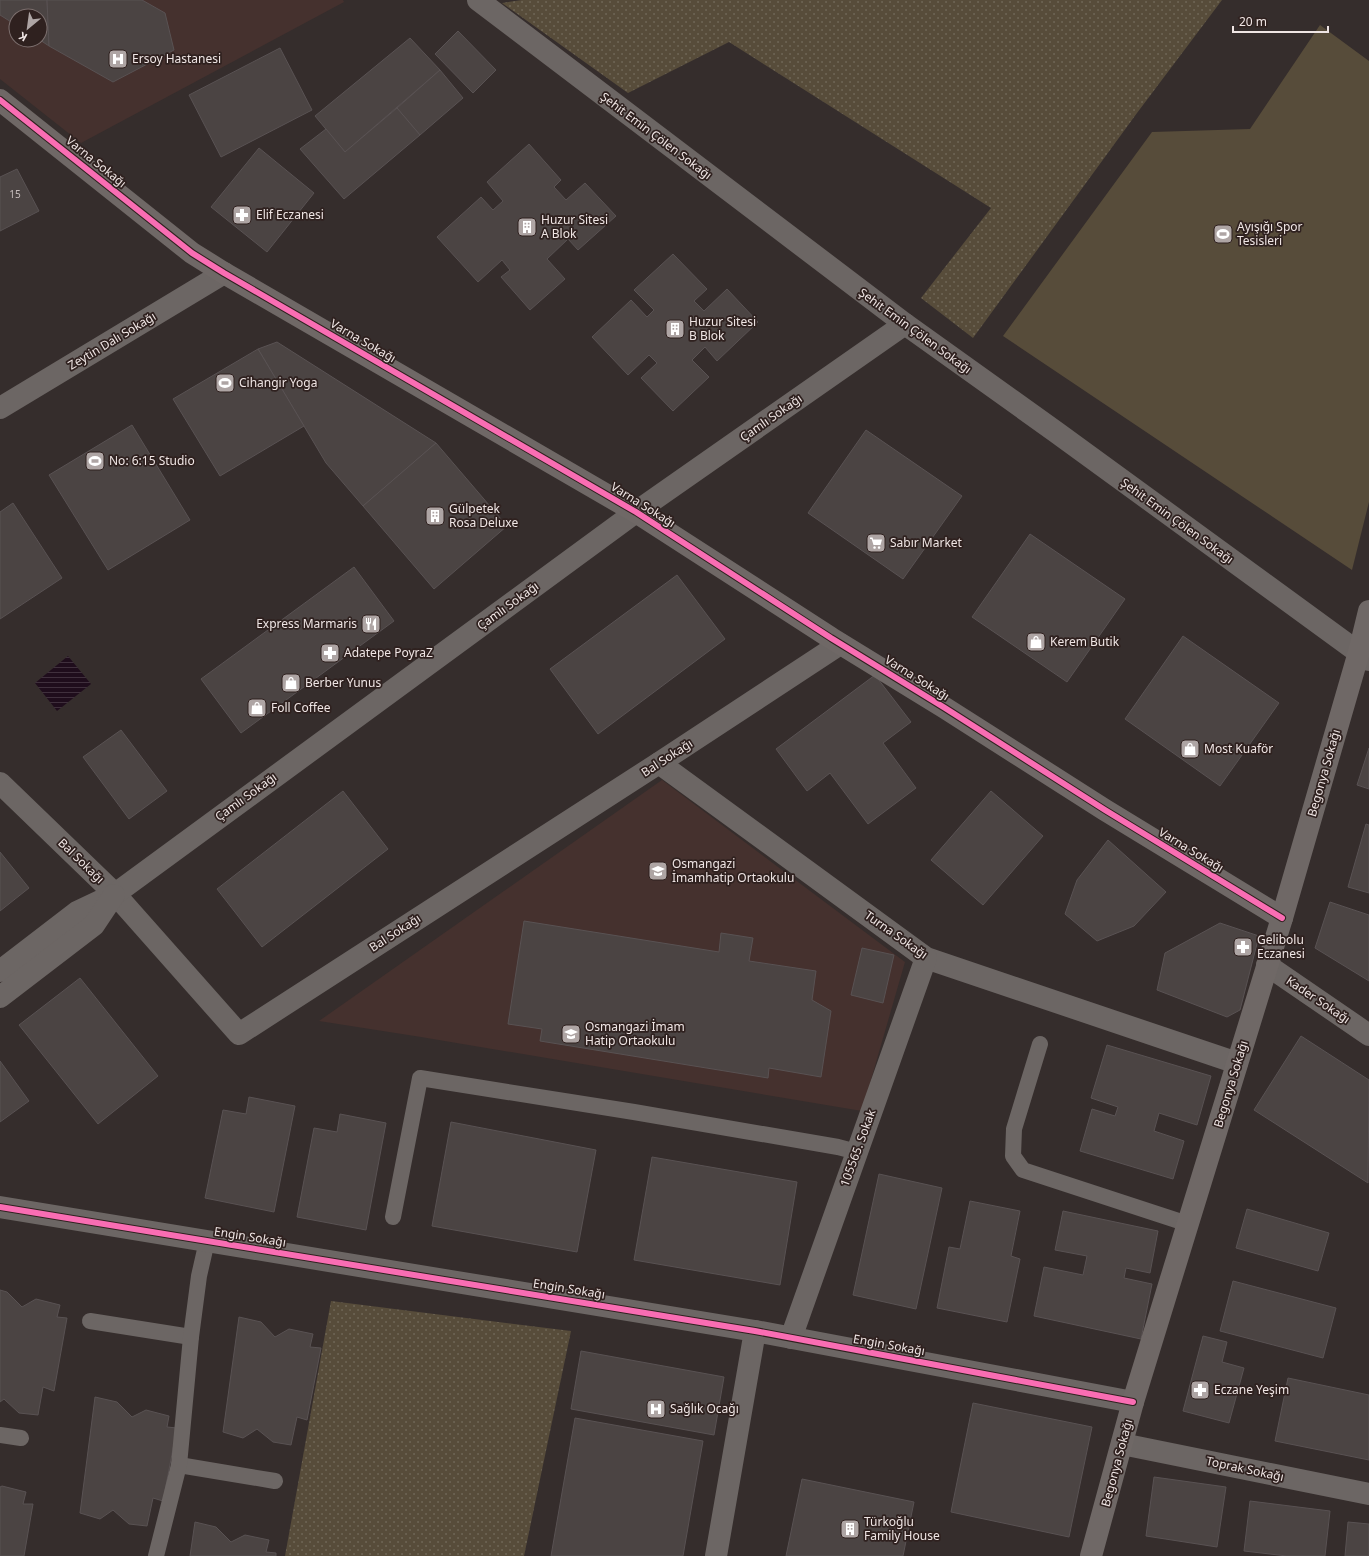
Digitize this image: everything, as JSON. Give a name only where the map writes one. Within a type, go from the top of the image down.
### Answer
[{"type":"street","name":"Şehit Emin Çölen Sokağı","points":[[478,0],[905,324],[1364,656]]},
{"type":"street","name":"Varna Sokağı","points":[[0,100],[192,253],[636,512],[840,644],[945,708],[1105,810],[1282,918]]},
{"type":"street","name":"Zeytin Dalı Sokağı","points":[[0,408],[224,273]]},
{"type":"street","name":"Çamlı Sokağı","points":[[0,971],[77,912],[115,894],[636,512],[905,324]]},
{"type":"street","name":"Begonya Sokağı","points":[[1091,1556],[1133,1402],[1267,965],[1364,656],[1369,611]]},
{"type":"street","name":"Bal Sokağı","points":[[0,783],[115,894],[239,1034],[840,644]]},
{"type":"street","name":"Turna Sokağı","points":[[659,762],[926,958],[1237,1063]]},
{"type":"street","name":"Çamlı Sokağı","points":[[0,997],[94,924],[115,894]]},
{"type":"street","name":"105565. Sokak","points":[[791,1338],[926,958]]},
{"type":"street","name":"Kader Sokağı","points":[[1267,965],[1369,1035]]},
{"type":"street","name":"Engin Sokağı","points":[[0,1207],[755,1331],[1133,1402]]},
{"type":"street","points":[[716,1556],[755,1331]]},
{"type":"street","name":"Toprak Sokağı","points":[[1122,1444],[1369,1494]]},
{"type":"lane","points":[[1040,1044],[1014,1129],[1013,1156],[1022,1170],[1188,1224]]},
{"type":"lane","points":[[393,1217],[420,1078],[634,1112],[838,1147],[857,1152]]},
{"type":"lane","points":[[156,1556],[179,1465],[190,1337],[206,1241]]},
{"type":"lane","points":[[90,1321],[190,1337]]},
{"type":"lane","points":[[0,1435],[21,1438]]},
{"type":"lane","points":[[179,1465],[275,1481]]},
{"type":"shaded area","name":"Ersoy Hastanesi","points":[[0,0],[343,0],[344,2],[81,143],[0,79]]},
{"type":"shaded area","points":[[522,0],[1222,0],[1137,113],[973,338],[921,298],[991,208],[729,42],[628,93],[502,3]]},
{"type":"shaded area","name":"Ayışığı Spor Tesisleri","points":[[1320,25],[1369,61],[1369,502],[1352,570],[1003,336],[1152,132],[1250,129]]},
{"type":"shaded area","points":[[68,656],[91,684],[57,711],[35,683]]},
{"type":"shaded area","name":"Osmangazi İmamhatip Ortaokulu","points":[[662,780],[905,962],[862,1111],[319,1021]]},
{"type":"shaded area","points":[[331,1301],[571,1331],[524,1556],[285,1556]]},
{"type":"building","points":[[0,0],[47,0],[47,8],[8,8],[8,20],[0,15]]},
{"type":"building","points":[[47,0],[142,0],[165,13],[174,50],[113,82],[49,46]]},
{"type":"building","points":[[48,23],[49,46],[48,45]]},
{"type":"building","points":[[458,31],[496,70],[473,93],[435,54]]},
{"type":"building","points":[[410,38],[440,70],[345,152],[315,116]]},
{"type":"building","points":[[280,48],[312,110],[221,157],[189,95]]},
{"type":"building","points":[[440,70],[463,98],[420,135],[397,108]]},
{"type":"building","points":[[397,108],[420,135],[344,199],[300,149],[326,129],[345,152]]},
{"type":"building","name":"Huzur Sitesi A Blok","points":[[529,144],[561,180],[554,187],[566,200],[585,183],[616,216],[578,250],[568,239],[547,259],[565,279],[530,310],[501,277],[510,270],[502,260],[478,282],[437,237],[481,197],[493,210],[503,201],[487,182]]},
{"type":"building","points":[[259,148],[314,193],[267,252],[211,207]]},
{"type":"building","points":[[17,169],[39,211],[0,231],[0,177]]},
{"type":"building","name":"Huzur Sitesi B Blok","points":[[673,254],[707,289],[694,301],[704,311],[727,289],[758,322],[717,361],[705,347],[692,360],[709,377],[673,411],[641,378],[657,363],[649,355],[628,375],[592,337],[631,300],[647,317],[654,310],[634,290]]},
{"type":"building","points":[[277,342],[436,443],[363,506],[326,463],[258,349]]},
{"type":"building","points":[[258,349],[304,426],[220,476],[173,399]]},
{"type":"building","points":[[132,425],[190,520],[108,570],[49,475]]},
{"type":"building","points":[[866,430],[962,496],[903,579],[808,513]]},
{"type":"building","name":"Gülpetek Rosa Deluxe","points":[[436,443],[507,526],[434,589],[363,506]]},
{"type":"building","points":[[13,503],[62,578],[0,619],[0,512]]},
{"type":"building","points":[[1030,534],[1125,599],[1067,682],[972,617]]},
{"type":"building","points":[[354,567],[394,621],[241,733],[201,679]]},
{"type":"building","points":[[677,575],[725,639],[598,734],[550,669]]},
{"type":"building","points":[[1183,636],[1279,703],[1220,786],[1125,719]]},
{"type":"building","points":[[875,675],[911,722],[883,743],[916,788],[868,824],[830,773],[807,791],[776,749]]},
{"type":"building","points":[[121,730],[167,791],[129,819],[83,757]]},
{"type":"building","points":[[1369,748],[1369,789],[1357,785]]},
{"type":"building","points":[[343,791],[388,849],[262,947],[217,889]]},
{"type":"building","points":[[991,791],[1043,836],[983,905],[931,860]]},
{"type":"building","points":[[1366,824],[1369,825],[1369,893],[1348,887]]},
{"type":"building","points":[[1108,840],[1166,892],[1134,926],[1097,941],[1065,914],[1077,880]]},
{"type":"building","points":[[0,852],[29,888],[0,911]]},
{"type":"building","points":[[1330,902],[1369,915],[1369,981],[1315,948]]},
{"type":"building","points":[[524,921],[719,952],[721,933],[753,938],[749,961],[816,971],[812,1000],[831,1011],[821,1077],[769,1068],[768,1078],[540,1041],[542,1029],[508,1024]]},
{"type":"building","points":[[1220,923],[1259,936],[1240,1010],[1227,1017],[1157,990],[1165,953]]},
{"type":"building","points":[[862,948],[894,955],[883,1003],[851,995]]},
{"type":"building","points":[[80,978],[158,1076],[98,1124],[19,1025]]},
{"type":"building","points":[[1301,1036],[1369,1080],[1368,1183],[1254,1110]]},
{"type":"building","points":[[1107,1045],[1211,1076],[1197,1125],[1159,1113],[1154,1131],[1184,1141],[1173,1179],[1080,1151],[1092,1109],[1115,1116],[1118,1107],[1091,1098]]},
{"type":"building","points":[[0,1061],[29,1101],[0,1122]]},
{"type":"building","points":[[249,1097],[295,1106],[274,1212],[205,1198],[223,1110],[246,1114]]},
{"type":"building","points":[[340,1114],[386,1123],[366,1230],[297,1217],[314,1128],[337,1132]]},
{"type":"building","points":[[451,1122],[596,1150],[577,1252],[432,1226]]},
{"type":"building","points":[[652,1157],[797,1182],[780,1285],[634,1260]]},
{"type":"building","points":[[879,1174],[942,1188],[916,1309],[853,1295]]},
{"type":"building","points":[[970,1201],[1020,1211],[1011,1256],[1020,1259],[1007,1322],[937,1308],[949,1247],[960,1249]]},
{"type":"building","points":[[1247,1209],[1329,1233],[1318,1271],[1236,1248]]},
{"type":"building","points":[[1063,1211],[1158,1231],[1150,1273],[1126,1268],[1124,1278],[1152,1284],[1141,1339],[1034,1316],[1044,1267],[1083,1275],[1087,1256],[1055,1250]]},
{"type":"building","points":[[1233,1281],[1336,1308],[1323,1358],[1220,1331]]},
{"type":"building","points":[[0,1290],[7,1292],[22,1307],[36,1299],[60,1305],[57,1317],[67,1318],[54,1391],[43,1387],[38,1415],[19,1413],[4,1399],[0,1402]]},
{"type":"building","points":[[239,1317],[261,1322],[275,1337],[289,1329],[313,1334],[310,1347],[321,1348],[307,1420],[297,1417],[291,1445],[273,1442],[257,1429],[243,1438],[223,1432]]},
{"type":"building","points":[[1203,1336],[1227,1342],[1222,1362],[1244,1368],[1229,1423],[1183,1411]]},
{"type":"building","points":[[581,1351],[724,1377],[714,1435],[571,1409]]},
{"type":"building","points":[[1288,1378],[1369,1395],[1369,1460],[1275,1441]]},
{"type":"building","points":[[95,1397],[117,1402],[132,1417],[146,1410],[169,1416],[167,1427],[177,1428],[163,1501],[153,1498],[147,1526],[129,1524],[113,1510],[100,1519],[80,1513]]},
{"type":"building","points":[[973,1403],[1092,1427],[1069,1537],[951,1512]]},
{"type":"building","points":[[575,1418],[703,1441],[683,1556],[551,1556]]},
{"type":"building","points":[[1154,1477],[1226,1487],[1217,1547],[1146,1536]]},
{"type":"building","name":"Türkoğlu Family House","points":[[802,1479],[914,1502],[903,1556],[786,1556]]},
{"type":"building","points":[[2,1486],[26,1492],[23,1504],[33,1504],[24,1556],[0,1556],[0,1487]]},
{"type":"building","points":[[1250,1501],[1330,1511],[1325,1556],[1287,1556],[1244,1551]]},
{"type":"building","points":[[195,1522],[216,1527],[231,1542],[245,1535],[269,1540],[266,1552],[276,1553],[276,1556],[190,1556]]},
{"type":"building","points":[[1348,1522],[1369,1524],[1369,1556],[1345,1556]]},
{"type":"cycle path","points":[[0,100],[192,253],[636,512],[831,638],[945,708],[1105,810],[1282,918]]},
{"type":"cycle path","points":[[0,1207],[755,1331],[1133,1402]]},
{"type":"place","name":"Ersoy Hastanesi","points":[[118,59]]},
{"type":"place","name":"Elif Eczanesi","points":[[242,215]]},
{"type":"place","name":"Huzur Sitesi A Blok","points":[[527,227]]},
{"type":"place","name":"Ayışığı Spor Tesisleri","points":[[1223,234]]},
{"type":"place","name":"Huzur Sitesi B Blok","points":[[675,329]]},
{"type":"place","name":"Cihangir Yoga","points":[[225,383]]},
{"type":"place","name":"No: 6:15 Studio","points":[[95,461]]},
{"type":"place","name":"Gülpetek Rosa Deluxe","points":[[435,516]]},
{"type":"place","name":"Sabır Market","points":[[876,543]]},
{"type":"place","name":"Express Marmaris","points":[[371,624]]},
{"type":"place","name":"Kerem Butik","points":[[1036,642]]},
{"type":"place","name":"Adatepe PoyraZ","points":[[330,653]]},
{"type":"place","name":"Berber Yunus","points":[[291,683]]},
{"type":"place","name":"Foll Coffee","points":[[257,708]]},
{"type":"place","name":"Most Kuaför","points":[[1190,749]]},
{"type":"place","name":"Osmangazi İmamhatip Ortaokulu","points":[[658,871]]},
{"type":"place","name":"Gelibolu Eczanesi","points":[[1243,947]]},
{"type":"place","name":"Osmangazi İmam Hatip Ortaokulu","points":[[571,1034]]},
{"type":"place","name":"Eczane Yeşim","points":[[1200,1390]]},
{"type":"place","name":"Sağlık Ocağı","points":[[656,1409]]},
{"type":"place","name":"Türkoğlu Family House","points":[[850,1529]]}]
